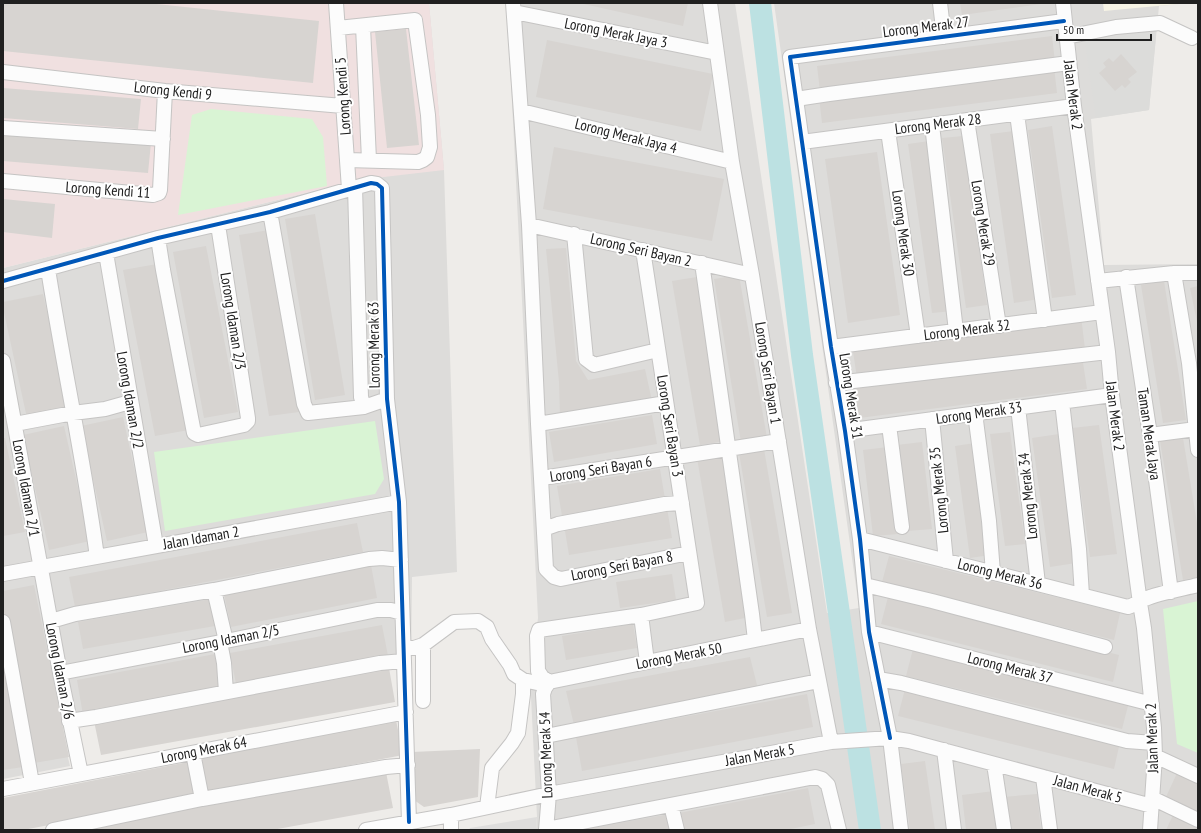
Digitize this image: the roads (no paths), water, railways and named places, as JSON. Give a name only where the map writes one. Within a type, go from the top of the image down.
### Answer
[{"type":"street","name":"Lorong Kendi 5","points":[[336,3],[347,160],[352,188],[360,397],[364,407]]},
{"type":"street","name":"Lorong Seri Bayan 1","points":[[710,3],[732,162],[752,275],[809,629],[819,681],[837,742]]},
{"type":"street","points":[[940,3],[944,37]]},
{"type":"street","name":"Jalan Merak 2","points":[[1062,3],[1074,106],[1144,628],[1152,704],[1154,749],[1150,830]]},
{"type":"street","points":[[514,8],[529,225],[544,528],[558,524],[666,504],[682,503]]},
{"type":"street","name":"Lorong Merak Jaya 3","points":[[514,8],[717,53]]},
{"type":"street","points":[[338,28],[415,20],[428,115],[430,147],[426,157],[423,160],[418,162],[347,160]]},
{"type":"street","name":"Lorong Merak 27","points":[[790,57],[1064,21]]},
{"type":"street","points":[[1066,37],[1116,28],[1160,23],[1192,38]]},
{"type":"street","points":[[363,26],[369,160]]},
{"type":"street","name":"Lorong Merak 31","points":[[790,57],[836,383],[845,431],[860,539],[869,632],[890,738],[901,830]]},
{"type":"street","points":[[796,99],[1069,63]]},
{"type":"street","name":"Lorong Kendi 9","points":[[3,72],[165,91],[343,106]]},
{"type":"street","name":"Lorong Kendi 11","points":[[3,181],[153,195],[159,193],[165,91]]},
{"type":"street","name":"Lorong Merak 28","points":[[802,142],[1074,106]]},
{"type":"street","name":"Lorong Merak Jaya 4","points":[[521,111],[732,162]]},
{"type":"street","points":[[1016,114],[1045,320]]},
{"type":"street","name":"Lorong Merak 29","points":[[967,120],[1000,326]]},
{"type":"street","points":[[932,125],[956,331]]},
{"type":"street","points":[[3,128],[163,140]]},
{"type":"street","name":"Lorong Merak 30","points":[[888,131],[918,336]]},
{"type":"street","name":"Lorong Merak 63","points":[[352,188],[371,183],[377,184],[382,188],[387,399],[399,502],[410,822]]},
{"type":"street","points":[[3,281],[106,254],[158,238],[270,212],[352,188]]},
{"type":"street","points":[[270,212],[304,404],[308,413],[364,407],[387,399]]},
{"type":"street","name":"Lorong Idaman 2/3","points":[[158,238],[194,433],[198,434],[244,425],[248,421],[248,418],[218,225]]},
{"type":"street","name":"Lorong Seri Bayan 2","points":[[529,225],[752,275]]},
{"type":"street","points":[[574,234],[586,360],[594,365],[658,350]]},
{"type":"street","name":"Lorong Seri Bayan 3","points":[[641,615],[697,603],[643,250]]},
{"type":"street","name":"Lorong Idaman 2/2","points":[[106,254],[130,402],[156,546]]},
{"type":"street","points":[[702,264],[755,640]]},
{"type":"street","points":[[48,269],[97,557]]},
{"type":"street","points":[[1098,281],[1174,273],[1198,273]]},
{"type":"street","points":[[1174,273],[1193,361],[1198,450]]},
{"type":"street","name":"Taman Merak Jaya","points":[[1126,277],[1150,435],[1171,592]]},
{"type":"street","name":"Lorong Merak 32","points":[[831,347],[1102,312]]},
{"type":"street","points":[[836,383],[1108,352]]},
{"type":"street","name":"Lorong Idaman 2/1","points":[[3,361],[7,400],[15,424],[41,567]]},
{"type":"street","name":"Lorong Merak 33","points":[[845,431],[1112,395]]},
{"type":"street","points":[[15,424],[73,413],[105,409],[130,402]]},
{"type":"street","points":[[1062,402],[1079,549],[1082,595]]},
{"type":"street","points":[[538,424],[666,403]]},
{"type":"street","name":"Lorong Merak 34","points":[[1018,407],[1038,584]]},
{"type":"street","points":[[975,413],[993,573]]},
{"type":"street","name":"Lorong Merak 35","points":[[932,419],[946,561]]},
{"type":"street","points":[[889,425],[902,527]]},
{"type":"street","points":[[1150,435],[1196,429]]},
{"type":"street","name":"Lorong Seri Bayan 6","points":[[542,478],[779,441]]},
{"type":"street","name":"Jalan Idaman 2","points":[[3,574],[399,502]]},
{"type":"street","name":"Lorong Seri Bayan 8","points":[[544,528],[546,569],[554,577],[560,579],[689,553]]},
{"type":"street","name":"Lorong Merak 36","points":[[860,539],[1128,607],[1140,603],[1145,599],[1198,585]]},
{"type":"street","points":[[51,621],[75,614],[214,590],[369,559],[382,558],[401,560]]},
{"type":"street","name":"Lorong Idaman 2/6","points":[[41,567],[69,721],[81,774]]},
{"type":"street","points":[[865,585],[932,601],[1105,647]]},
{"type":"street","points":[[214,590],[223,641],[226,692]]},
{"type":"street","name":"Lorong Idaman 2/5","points":[[60,673],[377,610],[391,610],[402,613]]},
{"type":"street","points":[[549,682],[538,671],[537,640],[539,630],[641,615],[647,662]]},
{"type":"street","points":[[69,721],[380,663],[423,645],[454,622],[478,621],[487,627],[492,639],[510,665],[514,674],[523,680],[523,694],[518,733],[492,768],[487,807]]},
{"type":"street","points":[[3,622],[32,783]]},
{"type":"street","name":"Lorong Merak 50","points":[[523,680],[537,683],[549,682],[809,629]]},
{"type":"street","name":"Lorong Merak 37","points":[[869,632],[1152,704]]},
{"type":"street","points":[[423,645],[423,701]]},
{"type":"street","points":[[878,679],[901,683],[1154,749],[1198,776]]},
{"type":"street","points":[[546,736],[819,681]]},
{"type":"street","name":"Lorong Merak 54","points":[[546,829],[549,794],[543,694],[549,682]]},
{"type":"street","name":"Lorong Merak 64","points":[[3,789],[406,712]]},
{"type":"street","name":"Jalan Merak 5","points":[[366,830],[451,815],[549,794],[837,742],[890,738],[909,741],[1043,777],[1152,802],[1198,820]]},
{"type":"street","points":[[944,750],[954,830]]},
{"type":"street","points":[[193,752],[202,799]]},
{"type":"street","points":[[994,764],[1004,830]]},
{"type":"street","points":[[52,830],[202,799],[386,767],[408,765]]},
{"type":"street","points":[[546,829],[815,777],[822,779],[828,785],[839,830]]},
{"type":"street","points":[[1043,777],[1050,830]]},
{"type":"street","points":[[671,805],[677,830]]},
{"type":"street","points":[[451,815],[451,830]]},
{"type":"waterway","points":[[760,3],[802,355],[870,830]]}]
